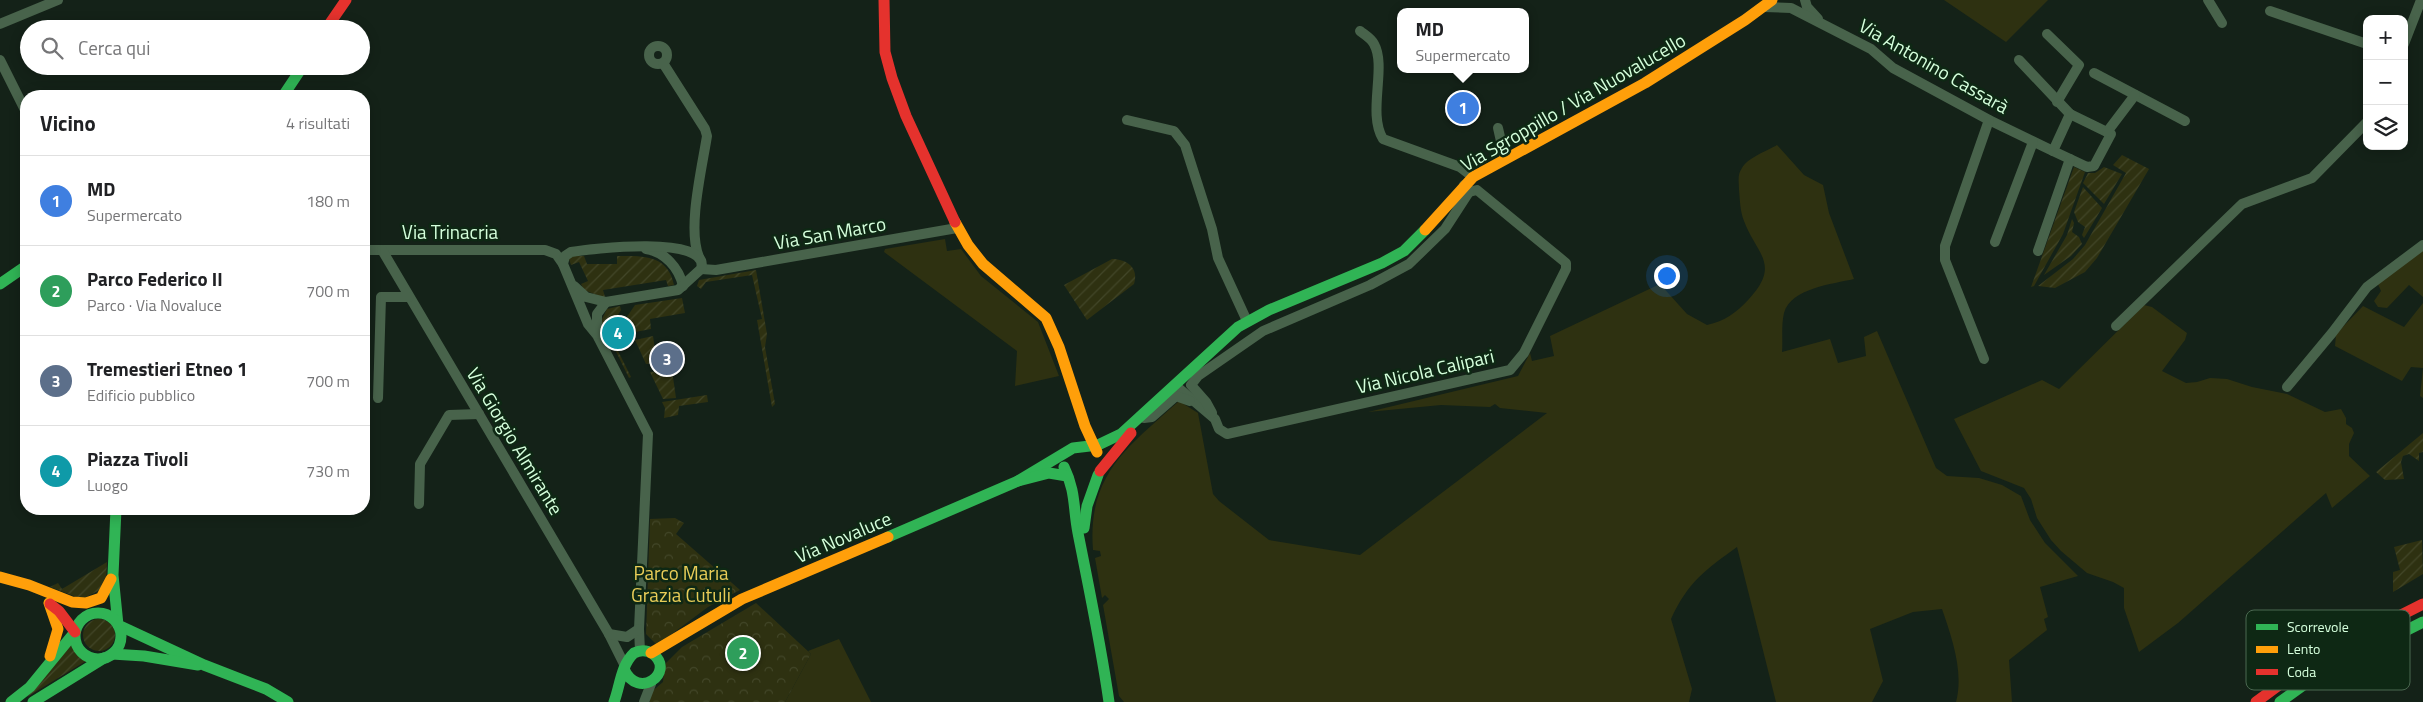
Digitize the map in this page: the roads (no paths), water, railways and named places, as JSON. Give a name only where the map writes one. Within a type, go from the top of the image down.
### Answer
[{"type":"main road","points":[[332,20],[346,0]]},
{"type":"main road","points":[[884,0],[885,52],[892,78],[906,116],[957,228],[983,264],[1046,318],[1059,347],[1074,398],[1093,448],[1101,460],[1099,473],[1087,506],[1082,542]]},
{"type":"main road","name":"Via Sgroppillo / Via Nuovalucello","points":[[1153,404],[1174,385],[1195,373],[1247,321],[1382,263],[1404,251],[1469,185],[1505,159],[1645,83],[1768,4]]},
{"type":"main road","points":[[287,90],[296,75]]},
{"type":"main road","points":[[0,284],[20,270]]},
{"type":"main road","points":[[1074,398],[1076,428],[1064,466],[1073,486],[1076,522],[1082,542],[1103,657],[1109,702]]},
{"type":"main road","points":[[1018,481],[1047,473],[1062,473],[1077,482],[1086,483],[1099,473],[1144,418],[1153,404]]},
{"type":"main road","points":[[1018,481],[1078,446],[1093,448],[1121,434],[1153,404]]},
{"type":"main road","points":[[1085,426],[1103,433],[1121,434]]},
{"type":"main road","name":"Via Novaluce","points":[[686,634],[742,599],[1018,481]]},
{"type":"main road","points":[[33,702],[117,650],[121,638],[113,575],[116,515]]},
{"type":"main road","points":[[0,577],[47,591],[71,603],[86,603],[101,598],[108,589],[113,575]]},
{"type":"main road","points":[[28,586],[58,611],[75,632],[76,644],[83,654],[93,659],[108,656],[204,665]]},
{"type":"main road","points":[[45,666],[52,651],[58,629],[48,603]]},
{"type":"main road","points":[[2410,611],[2423,604]]},
{"type":"main road","points":[[11,702],[30,687],[45,666],[75,632],[81,620],[94,614],[108,616],[118,624],[204,665],[266,689],[288,702]]},
{"type":"main road","points":[[2410,629],[2423,622]]},
{"type":"main road","points":[[614,702],[621,686],[625,668],[641,652],[686,634]]},
{"type":"main road","points":[[625,668],[627,678],[635,691],[658,678],[660,664],[686,634]]},
{"type":"main road","points":[[641,652],[660,664]]},
{"type":"main road","points":[[2256,702],[2272,690]]},
{"type":"main road","points":[[2280,702],[2297,690]]},
{"type":"street","points":[[0,24],[58,0]]},
{"type":"street","points":[[1805,0],[1811,13],[1824,25]]},
{"type":"street","points":[[2208,0],[2222,23]]},
{"type":"street","points":[[2408,34],[2421,0]]},
{"type":"street","points":[[1768,4],[1790,4]]},
{"type":"street","name":"Via Antonino Cassarà","points":[[1790,4],[1824,25],[1871,48],[1893,68],[1989,120],[2087,167],[2094,166],[2111,134],[2107,132]]},
{"type":"street","points":[[2270,10],[2363,43]]},
{"type":"street","points":[[1215,419],[1206,402],[1191,385],[1195,373],[1263,331],[1370,285],[1410,264],[1445,229],[1469,185],[1460,167],[1383,139],[1379,129],[1377,107],[1378,57],[1373,41],[1360,31]]},
{"type":"street","points":[[2047,34],[2079,65],[2057,102]]},
{"type":"street","points":[[0,60],[20,100]]},
{"type":"street","points":[[2019,60],[2070,114],[2107,132],[2135,95]]},
{"type":"street","points":[[574,286],[586,297],[606,302],[678,290],[705,269],[695,245],[694,225],[707,136],[705,129],[664,63]]},
{"type":"street","points":[[2094,73],[2185,121]]},
{"type":"street","points":[[2053,151],[2070,114]]},
{"type":"street","points":[[1127,120],[1174,131],[1185,145],[1212,229],[1218,258],[1247,321]]},
{"type":"street","points":[[1984,358],[1945,260],[1945,246],[1989,120]]},
{"type":"street","points":[[2116,326],[2242,204],[2312,178],[2363,126]]},
{"type":"street","points":[[1498,128],[1505,159]]},
{"type":"street","points":[[1995,242],[2033,142]]},
{"type":"street","points":[[2038,251],[2070,159]]},
{"type":"street","name":"Via Nicola Calipari","points":[[1174,385],[1215,419],[1219,429],[1228,434],[1498,374],[1515,366],[1566,269],[1566,263],[1469,185]]},
{"type":"street","points":[[672,246],[688,240],[694,225]]},
{"type":"street","name":"Via San Marco","points":[[705,269],[842,249],[957,228]]},
{"type":"street","points":[[2287,387],[2343,320],[2367,287],[2423,244]]},
{"type":"street","points":[[536,250],[571,247],[586,249],[640,248],[653,245],[672,246],[699,257]]},
{"type":"street","points":[[640,248],[658,252],[673,264],[680,273],[683,286]]},
{"type":"street","points":[[563,264],[568,253],[586,249]]},
{"type":"street","name":"Via Trinacria","points":[[370,250],[536,250]]},
{"type":"street","name":"Via Giorgio Almirante","points":[[382,250],[609,634],[625,668]]},
{"type":"street","points":[[536,250],[550,251],[556,254],[563,264],[574,286],[588,324],[597,335],[648,434],[639,629],[641,652],[618,650]]},
{"type":"street","points":[[378,398],[381,296],[409,296]]},
{"type":"street","points":[[597,335],[597,314],[606,302]]},
{"type":"street","points":[[1144,418],[1152,416],[1176,396],[1200,406]]},
{"type":"street","points":[[419,504],[420,464],[449,415],[479,414]]},
{"type":"street","points":[[609,634],[627,637],[639,629]]},
{"type":"street","points":[[635,691],[643,702]]},
{"type":"place","name":"MD","points":[[1463,108]]},
{"type":"place","name":"Piazza Tivoli","points":[[618,333]]},
{"type":"place","name":"Tremestieri Etneo 1","points":[[667,359]]},
{"type":"place","name":"Parco Federico II","points":[[743,653]]},
{"type":"park label","name":"Parco Maria Grazia Cutuli","points":[[681,584]]}]
